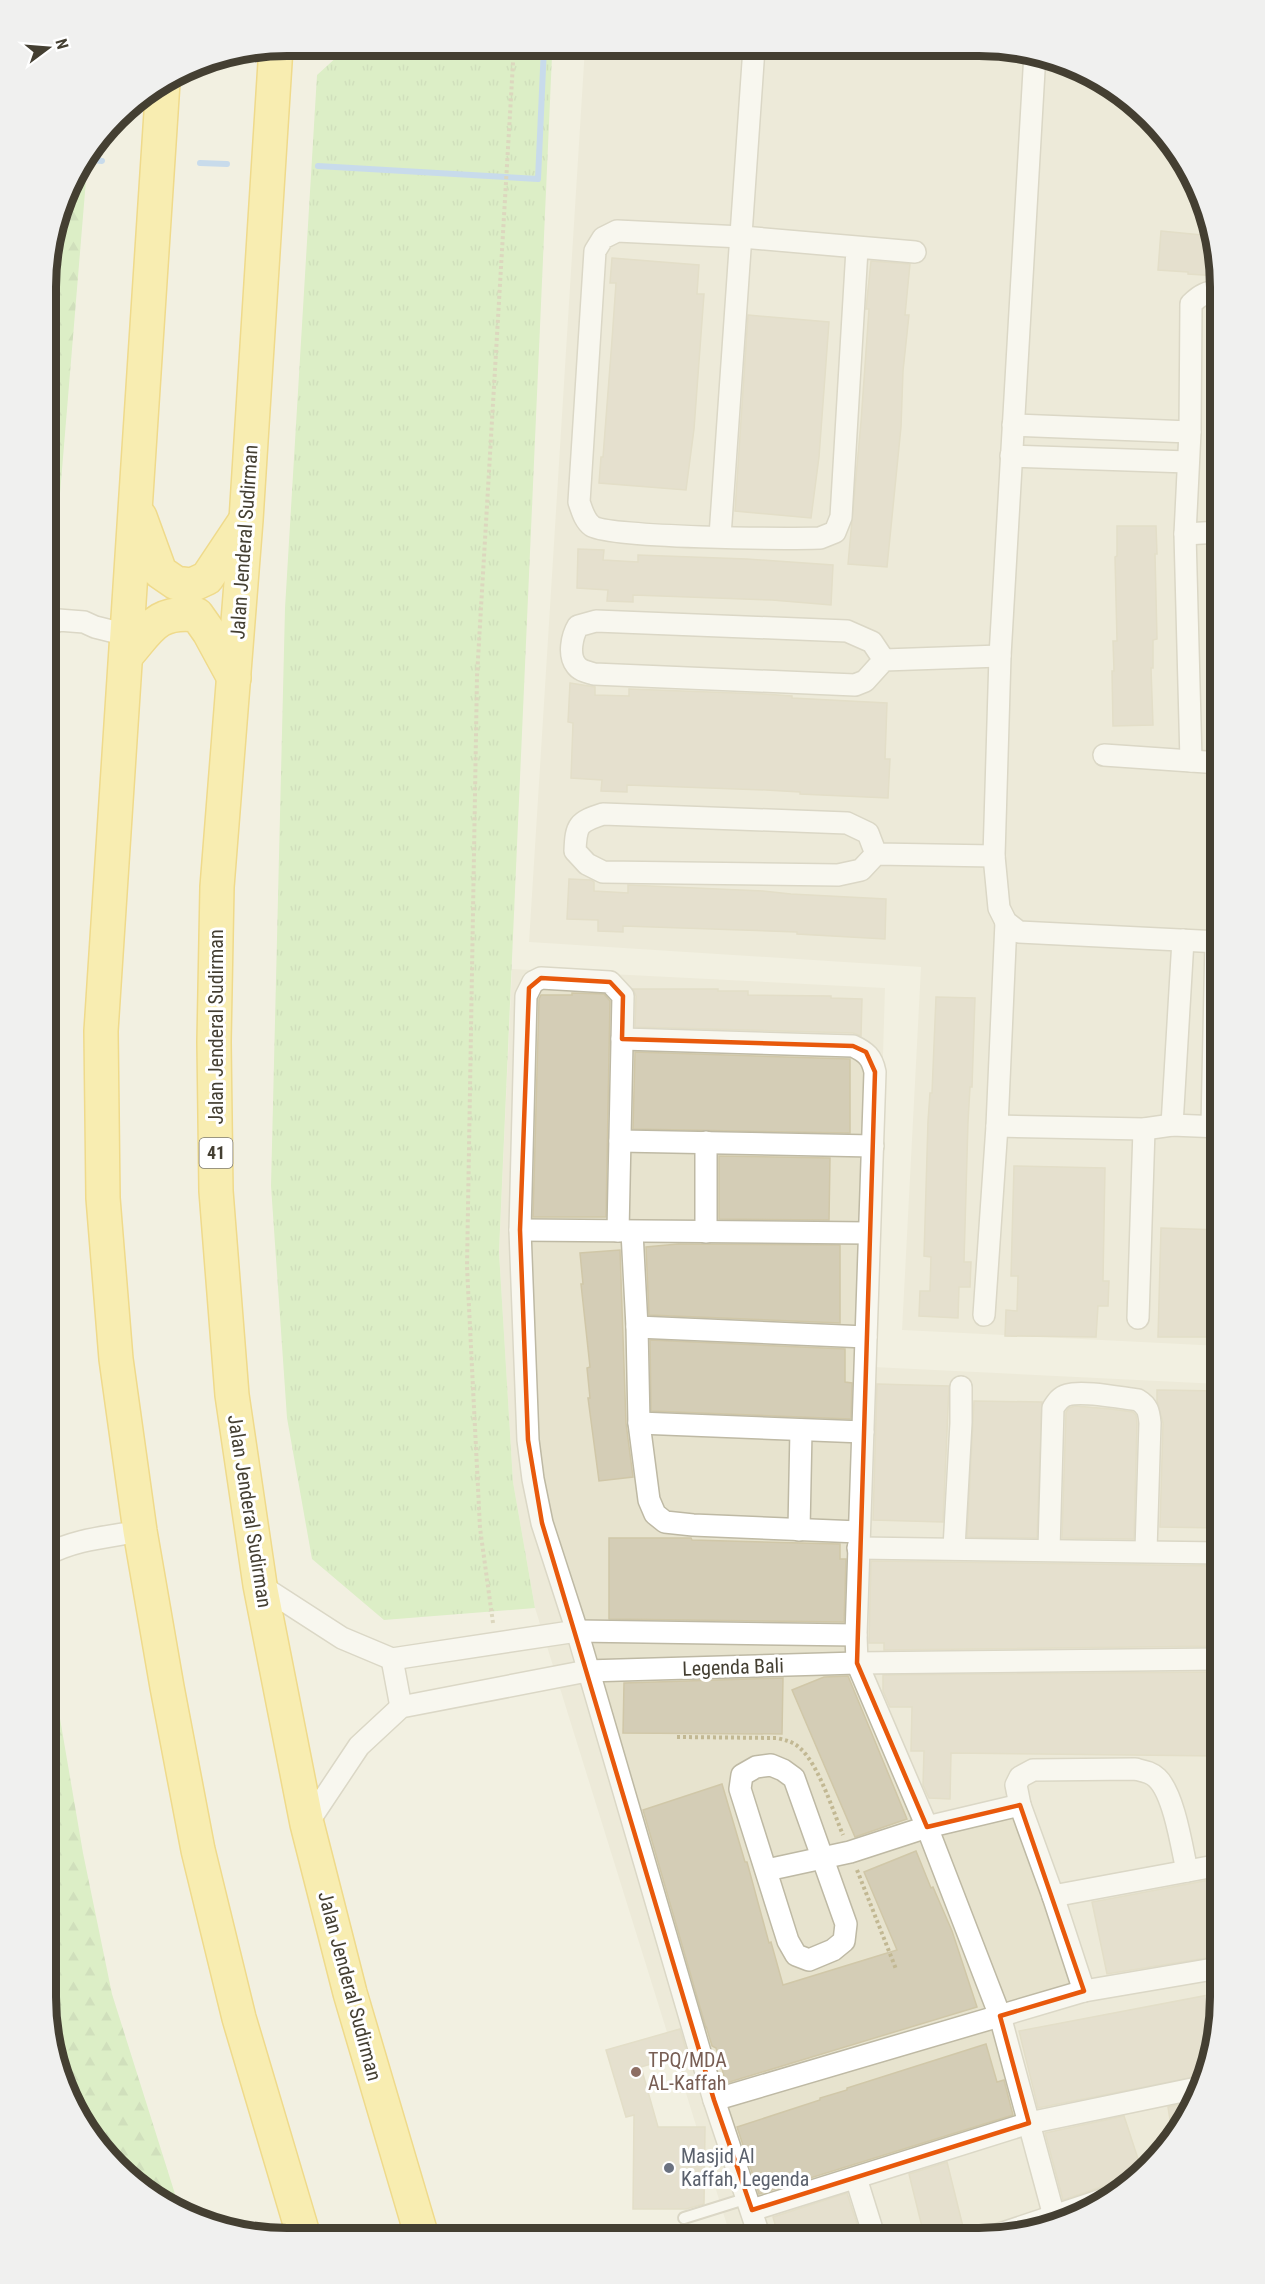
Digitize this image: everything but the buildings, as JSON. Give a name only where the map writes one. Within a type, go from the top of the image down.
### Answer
[{"type":"highway","name":"Jalan Jenderal Sudirman","points":[[275,56],[246,520],[217,887],[214,1042],[216,1191],[232,1395],[261,1585],[307,1824],[350,1993],[420,2229]]},
{"type":"highway","points":[[162,91],[101,1031],[103,1198],[116,1359],[140,1531],[198,1850],[239,2018],[302,2229]]},
{"type":"highway","points":[[136,504],[160,572],[176,583],[192,585],[207,578],[246,520]]},
{"type":"highway","points":[[127,646],[159,619],[179,613],[197,615],[234,678]]},
{"type":"street","points":[[720,536],[754,55]]},
{"type":"street","points":[[1034,62],[1000,656],[994,856],[999,908],[1006,922],[1019,932],[1042,935],[1210,941]]},
{"type":"street","points":[[857,249],[841,517],[835,532],[820,538],[720,536],[612,531],[593,526],[584,517],[579,502],[595,251],[603,238],[616,231],[742,237],[857,249],[915,252]]},
{"type":"street","points":[[1191,761],[1185,534],[1190,432],[1191,304],[1200,295],[1210,292]]},
{"type":"street","points":[[1013,425],[1190,432]]},
{"type":"street","points":[[1011,456],[1188,462]]},
{"type":"street","points":[[1185,534],[1210,533]]},
{"type":"street","points":[[56,621],[84,622],[127,646]]},
{"type":"street","points":[[884,660],[873,642],[848,631],[596,621],[578,626],[573,634],[572,656],[575,664],[581,670],[594,674],[855,685],[865,681],[884,660],[1000,656]]},
{"type":"street","points":[[1104,755],[1210,762]]},
{"type":"street","points":[[876,854],[868,833],[847,823],[603,814],[585,819],[576,831],[575,851],[586,864],[603,872],[838,875],[861,870],[876,854],[994,856]]},
{"type":"street","points":[[984,1315],[997,1126],[1006,922]]},
{"type":"street","points":[[1172,1125],[1183,940]]},
{"type":"street","points":[[757,2229],[714,2100],[577,1631],[542,1523],[533,1479],[528,1440],[520,1230],[526,996],[533,982],[541,978],[610,982],[622,996],[620,1141],[625,1231],[637,1327],[639,1423],[649,1500],[655,1514],[666,1522],[799,1530],[859,1540],[954,1548],[1210,1552]]},
{"type":"street","points":[[622,1039],[853,1046],[866,1052],[873,1061],[875,1072],[873,1146],[855,1635],[857,1663],[927,1827],[1000,2016],[1054,2216]]},
{"type":"street","points":[[997,1126],[1144,1129],[1172,1125],[1210,1126]]},
{"type":"street","points":[[1138,1318],[1144,1129]]},
{"type":"street","points":[[620,1141],[873,1146]]},
{"type":"street","points":[[706,1143],[706,1232]]},
{"type":"street","points":[[520,1230],[869,1233]]},
{"type":"street","points":[[637,1327],[866,1337]]},
{"type":"street","points":[[954,1548],[961,1387]]},
{"type":"street","points":[[1049,1549],[1053,1408],[1057,1400],[1065,1395],[1076,1394],[1138,1400],[1146,1404],[1150,1424],[1146,1550]]},
{"type":"street","points":[[639,1423],[862,1432]]},
{"type":"street","points":[[799,1530],[801,1430]]},
{"type":"street","points":[[56,1548],[95,1538],[140,1531]]},
{"type":"street","points":[[261,1585],[342,1638],[392,1659],[401,1707],[359,1746],[307,1824]]},
{"type":"street","name":"Legenda Bali","points":[[392,1659],[577,1631],[855,1635]]},
{"type":"street","name":"Legenda Bali","points":[[401,1707],[587,1671],[857,1663],[1210,1659]]},
{"type":"street","points":[[771,1764],[794,1778],[846,1924],[844,1941],[833,1950],[809,1960],[796,1955],[788,1941],[767,1870],[740,1789],[742,1775],[756,1767],[771,1764]]},
{"type":"street","points":[[1084,1991],[1020,1805],[1016,1785],[1020,1777],[1033,1770],[1135,1769],[1148,1772],[1157,1778],[1169,1795],[1187,1871]]},
{"type":"street","points":[[767,1870],[850,1851],[927,1827],[1020,1805]]},
{"type":"street","points":[[1053,1896],[1210,1866]]},
{"type":"street","points":[[714,2100],[1084,1991],[1210,1970]]},
{"type":"street","points":[[750,2204],[856,2178],[1029,2123],[1191,2089]]},
{"type":"street","points":[[856,2178],[872,2229]]},
{"type":"lane","points":[[684,2218],[750,2204]]},
{"type":"path","points":[[496,1645],[480,1528],[467,1267],[477,676],[513,55]]},
{"type":"path","points":[[677,1737],[776,1738],[791,1741],[802,1749],[812,1762]]},
{"type":"highlighted area","points":[[541,978],[610,982],[623,996],[622,1039],[853,1046],[866,1052],[875,1072],[857,1663],[927,1827],[1020,1805],[1084,1991],[1000,2016],[1029,2123],[752,2210],[714,2100],[542,1523],[528,1440],[520,1230],[529,988]]},
{"type":"shaded area","points":[[584,55],[979,55],[1009,57],[1038,63],[1067,73],[1107,94],[1142,123],[1171,158],[1192,198],[1202,227],[1208,256],[1210,286],[1210,1345],[902,1330],[921,967],[529,942]]},
{"type":"shaded area","points":[[512,969],[885,988],[874,1367],[1210,1384],[1210,1998],[1208,2028],[1202,2057],[1192,2086],[1171,2126],[1142,2161],[1107,2190],[1067,2211],[1038,2221],[1009,2227],[728,2229],[535,1608],[513,1482],[499,1252]]},
{"type":"green space","points":[[339,55],[552,56],[499,1252],[513,1482],[535,1608],[384,1620],[312,1559],[287,1418],[271,1186],[285,608],[317,75]]},
{"type":"green space","points":[[87,170],[56,542],[57,256],[68,212]]},
{"type":"green space","points":[[56,1691],[83,1853],[112,1994],[177,2201],[134,2171],[103,2138],[79,2100],[63,2057],[56,2013]]},
{"type":"waterway","points":[[318,166],[538,179],[544,55]]},
{"type":"waterway","points":[[93,160],[102,161]]},
{"type":"waterway","points":[[200,163],[227,164]]},
{"type":"place","name":"TPQ/MDA AL-Kaffah","points":[[636,2072]]},
{"type":"place","name":"Masjid Al Kaffah, Legenda","points":[[669,2168]]}]
